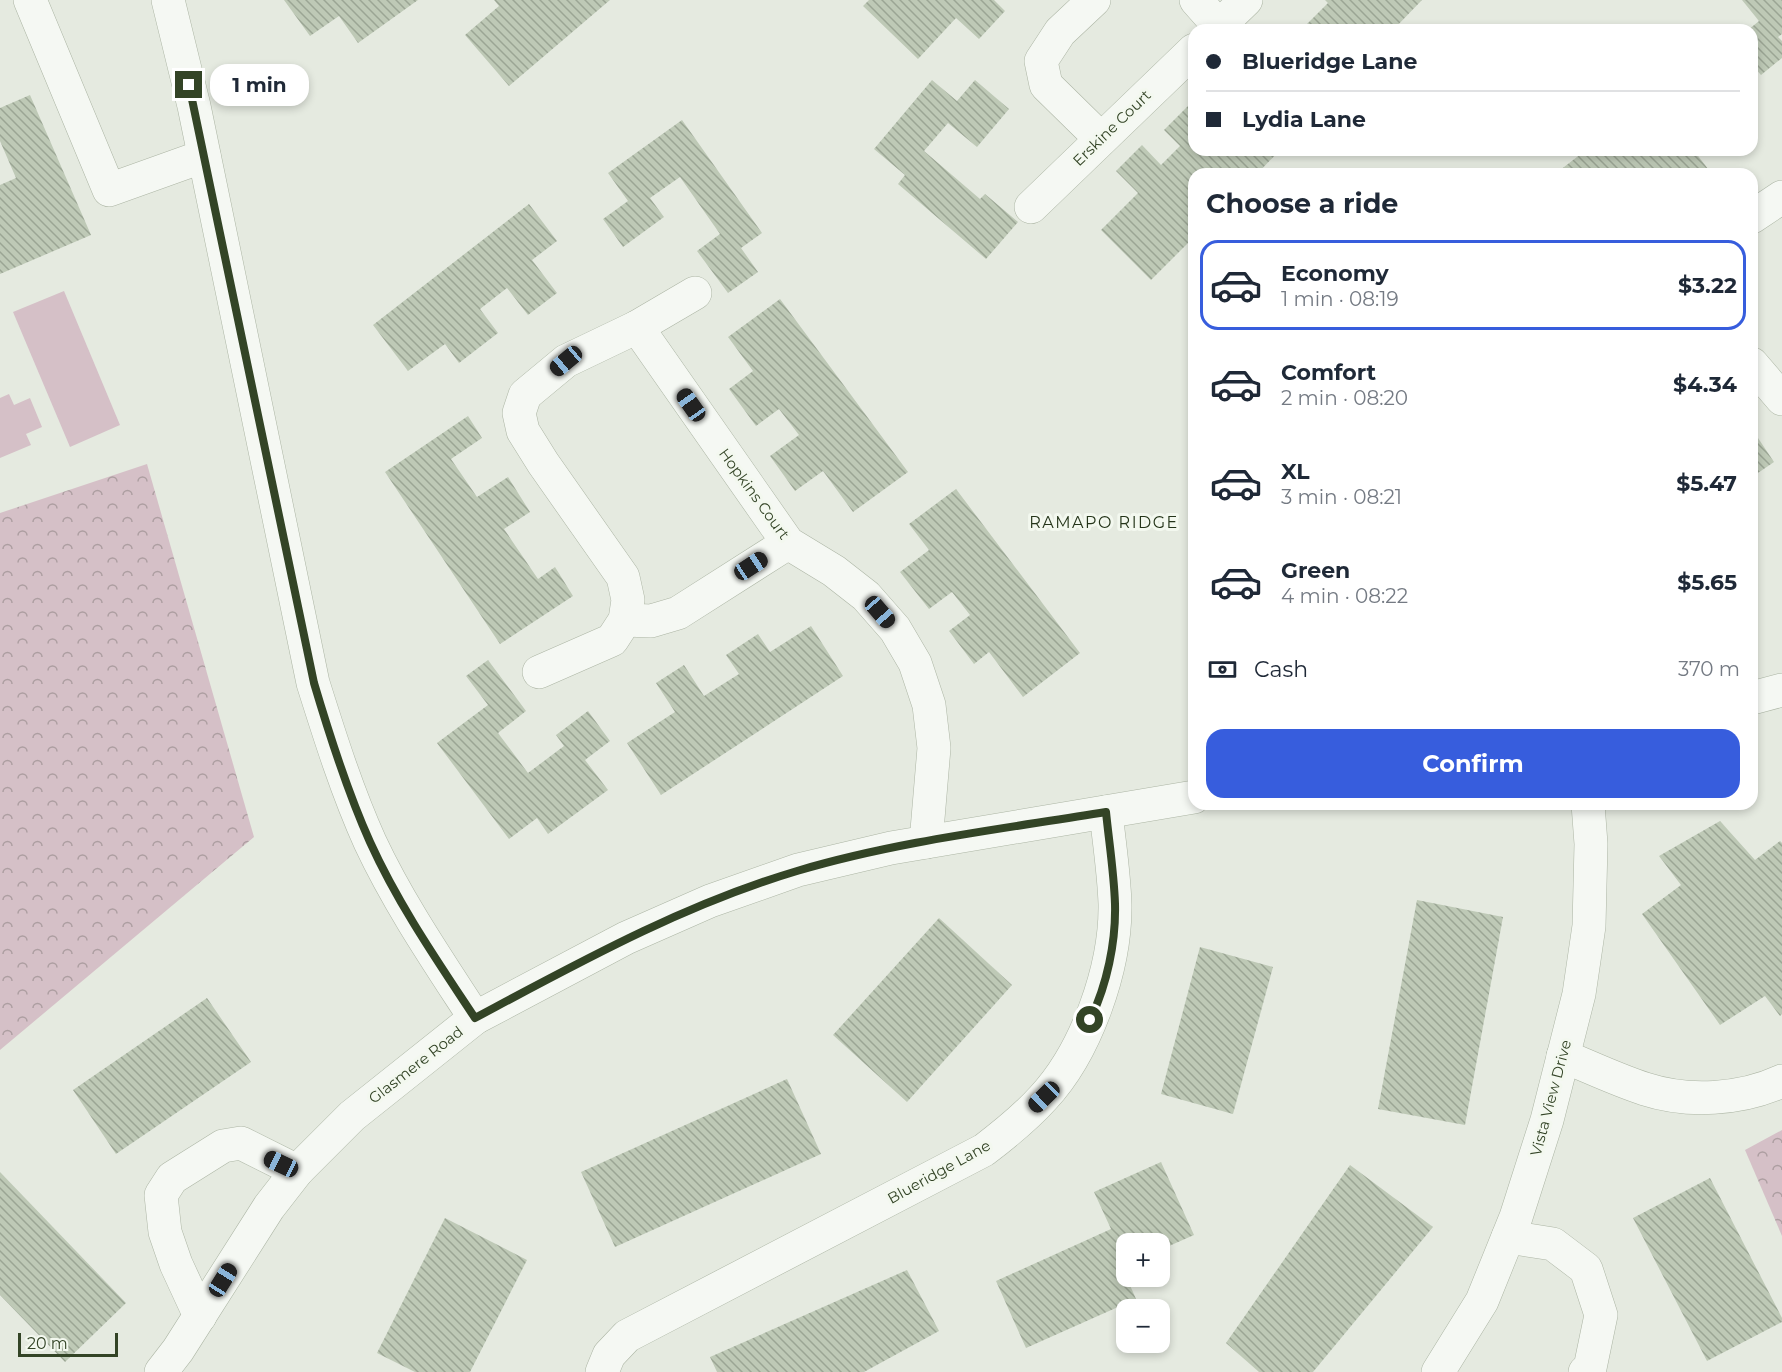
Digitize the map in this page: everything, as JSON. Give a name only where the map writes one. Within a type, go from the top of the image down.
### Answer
[{"type":"street","points":[[30,0],[109,190],[204,156]]},
{"type":"street","points":[[168,0],[204,156],[314,683],[341,772],[371,843],[416,927],[475,1018]]},
{"type":"street","points":[[1094,0],[1060,32],[1041,61],[1046,85],[1101,139]]},
{"type":"street","points":[[1196,0],[1214,24]]},
{"type":"street","points":[[1221,24],[1246,0]]},
{"type":"street","name":"Erskine Court","points":[[1031,207],[1188,56]]},
{"type":"street","points":[[1758,213],[1782,197]]},
{"type":"street","points":[[539,672],[612,640],[624,620],[628,600],[624,577],[543,463],[523,430],[519,413],[525,395],[566,361],[637,327],[695,292]]},
{"type":"street","name":"Hopkins Court","points":[[637,327],[788,543],[834,572],[866,596],[895,628],[915,663],[929,705],[934,748],[926,842]]},
{"type":"street","points":[[1758,371],[1782,399]]},
{"type":"street","points":[[624,620],[651,621],[678,613],[788,543]]},
{"type":"street","points":[[1758,696],[1782,690]]},
{"type":"street","name":"Glasmere Road","points":[[161,1372],[178,1350],[269,1207],[297,1171],[352,1116],[475,1018],[626,938],[710,901],[798,870],[891,848],[1188,799]]},
{"type":"street","name":"Vista View Drive","points":[[1438,1372],[1482,1301],[1508,1237],[1547,1120],[1579,994],[1589,926],[1591,844],[1588,810]]},
{"type":"street","name":"Blueridge Lane","points":[[602,1372],[609,1355],[627,1336],[984,1150],[1007,1133],[1044,1097],[1076,1051],[1098,1005],[1111,956],[1115,905],[1106,812]]},
{"type":"street","points":[[1563,1056],[1647,1090],[1688,1098],[1728,1097],[1769,1087],[1782,1081]]},
{"type":"street","points":[[200,1316],[176,1264],[165,1232],[161,1195],[172,1178],[223,1146],[242,1143],[297,1171]]},
{"type":"street","points":[[1508,1237],[1553,1244],[1586,1269],[1601,1315],[1590,1368],[1585,1372]]},
{"type":"green space","points":[[64,291],[120,425],[70,447],[13,312]]},
{"type":"green space","points":[[9,394],[14,405],[30,398],[42,427],[26,434],[31,445],[0,458],[0,398]]},
{"type":"green space","points":[[147,464],[254,837],[0,1050],[0,513]]},
{"type":"green space","points":[[1782,1130],[1782,1236],[1745,1150]]},
{"type":"building","points":[[284,0],[418,0],[358,43],[339,16],[310,36]]},
{"type":"building","points":[[494,0],[610,0],[509,86],[465,35],[499,6]]},
{"type":"building","points":[[869,0],[994,0],[1005,11],[979,39],[956,18],[918,59],[863,6]]},
{"type":"building","points":[[1325,0],[1422,0],[1399,24],[1307,24],[1328,3]]},
{"type":"building","points":[[1742,0],[1782,0],[1782,34],[1778,37],[1782,41],[1782,58],[1761,75],[1758,72],[1758,24],[1755,24],[1759,21]]},
{"type":"building","points":[[932,80],[957,101],[975,80],[1009,109],[977,147],[948,123],[924,151],[980,199],[985,194],[1018,222],[986,259],[898,184],[905,175],[874,149]]},
{"type":"building","points":[[30,95],[91,235],[0,274],[0,185],[16,178],[0,141],[0,108]]},
{"type":"building","points":[[1188,106],[1188,156],[1274,156],[1263,168],[1188,168],[1188,243],[1151,280],[1101,230],[1138,193],[1116,171],[1142,145],[1161,165],[1180,146],[1164,130]]},
{"type":"building","points":[[682,120],[762,233],[741,248],[758,272],[728,293],[697,251],[720,234],[680,177],[650,198],[664,217],[623,247],[603,219],[628,201],[608,173]]},
{"type":"building","points":[[1578,156],[1698,156],[1707,168],[1563,168]]},
{"type":"building","points":[[529,204],[557,241],[532,260],[557,293],[528,315],[507,288],[480,309],[498,333],[459,363],[445,344],[408,371],[373,325]]},
{"type":"building","points":[[780,299],[908,472],[853,512],[823,471],[795,491],[770,456],[799,435],[779,409],[756,426],[729,389],[753,371],[728,337]]},
{"type":"building","points":[[468,416],[482,438],[451,459],[477,497],[508,477],[530,512],[504,529],[538,579],[555,567],[573,596],[500,644],[385,472]]},
{"type":"building","points":[[1758,438],[1774,462],[1758,473]]},
{"type":"building","points":[[956,489],[1080,653],[1023,697],[989,652],[974,664],[949,631],[970,615],[952,592],[929,609],[900,572],[929,550],[909,524]]},
{"type":"building","points":[[811,626],[843,676],[661,795],[627,743],[675,712],[656,683],[684,665],[704,696],[739,674],[726,655],[758,634],[770,652]]},
{"type":"building","points":[[488,660],[526,711],[498,733],[528,773],[564,746],[556,735],[588,711],[610,741],[585,760],[608,790],[548,834],[537,818],[509,839],[437,743],[488,705],[466,676]]},
{"type":"building","points":[[1720,821],[1755,860],[1780,841],[1782,843],[1782,1014],[1780,1016],[1765,996],[1720,1025],[1642,914],[1681,885],[1659,856]]},
{"type":"building","points":[[1417,900],[1503,917],[1465,1125],[1378,1109]]},
{"type":"building","points":[[939,918],[1012,985],[907,1102],[833,1035]]},
{"type":"building","points":[[1200,947],[1273,967],[1233,1114],[1161,1094]]},
{"type":"building","points":[[207,998],[251,1062],[116,1154],[73,1090]]},
{"type":"building","points":[[787,1079],[821,1154],[615,1247],[581,1172]]},
{"type":"building","points":[[1161,1162],[1194,1235],[1170,1246],[1170,1233],[1116,1233],[1116,1287],[1131,1287],[1136,1299],[1116,1299],[1116,1308],[1026,1348],[996,1281],[1111,1229],[1094,1192]]},
{"type":"building","points":[[1350,1165],[1433,1227],[1313,1372],[1259,1372],[1226,1343]]},
{"type":"building","points":[[0,1172],[126,1303],[65,1362],[0,1295]]},
{"type":"building","points":[[1710,1178],[1782,1322],[1707,1361],[1633,1218]]},
{"type":"building","points":[[445,1218],[527,1260],[470,1372],[415,1372],[377,1353]]},
{"type":"building","points":[[907,1270],[939,1331],[864,1372],[717,1372],[710,1357]]},
{"type":"district","name":"RAMAPO RIDGE","points":[[1104,522]]},
{"type":"route","points":[[189,85],[314,683],[341,772],[371,843],[416,927],[475,1018],[626,938],[710,901],[798,870],[891,848],[1106,812],[1115,905],[1111,956],[1098,1005],[1090,1020]]}]
